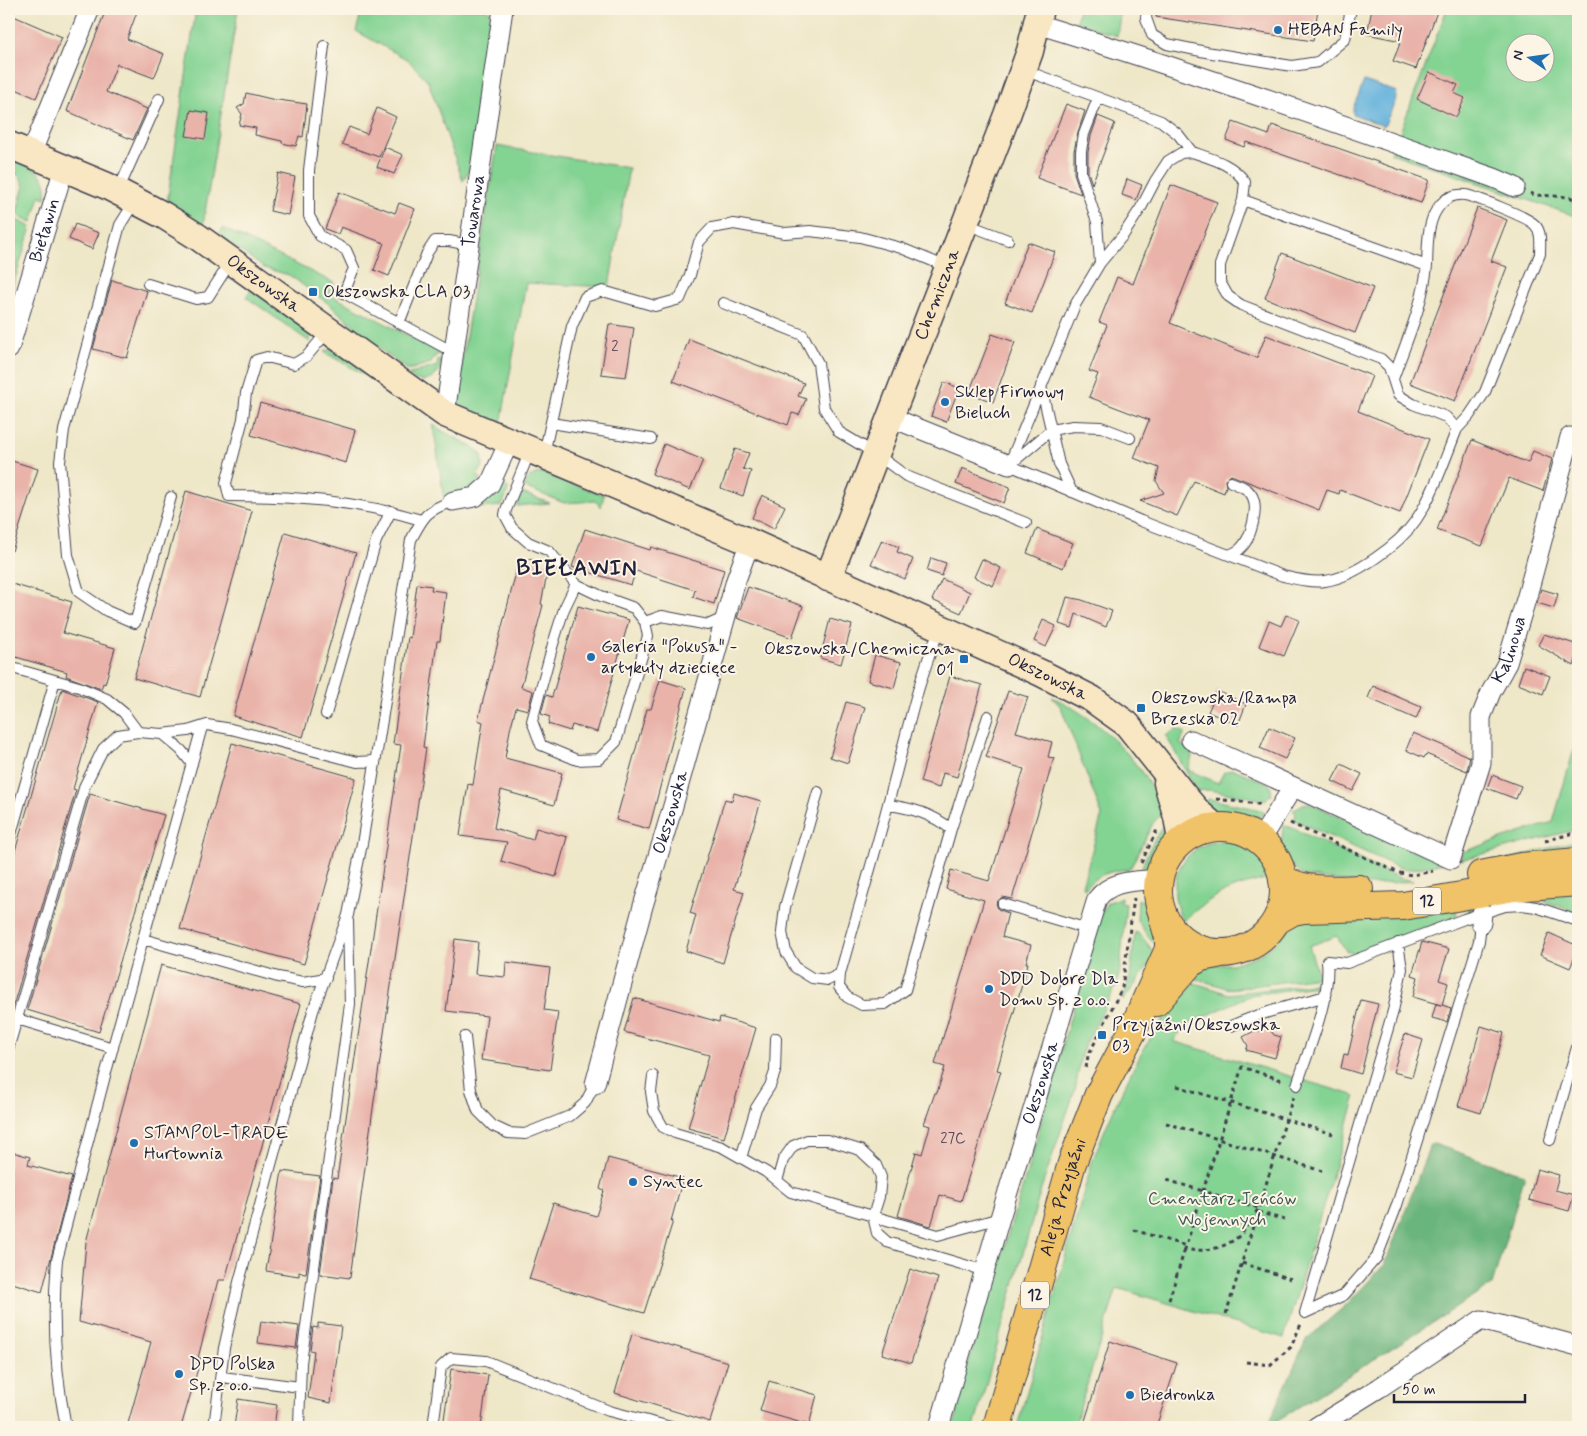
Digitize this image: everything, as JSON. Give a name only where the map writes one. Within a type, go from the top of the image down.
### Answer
[{"type":"highway","name":"12","points":[[1184,820],[1197,831],[1215,827],[1239,829],[1260,840],[1275,858],[1283,880],[1284,900],[1277,920],[1266,935],[1252,946],[1235,952],[1217,954],[1195,948],[1176,936],[1146,890],[1166,857],[1184,820]]},
{"type":"highway","name":"12","points":[[1283,880],[1305,888],[1329,890],[1390,889],[1435,884],[1521,867],[1578,862]]},
{"type":"highway","name":"12","points":[[1277,920],[1293,911],[1304,909],[1404,906],[1514,887],[1578,882]]},
{"type":"highway","name":"Aleja Przyjaźni","points":[[998,1427],[1072,1163],[1099,1094],[1132,1032],[1169,950],[1169,938],[1146,890]]},
{"type":"highway","name":"Aleja Przyjaźni","points":[[1132,1032],[1190,963],[1201,957],[1217,954]]},
{"type":"main road","name":"Chemiczna","points":[[828,578],[1024,70],[1039,17]]},
{"type":"main road","name":"Okszowska","points":[[20,149],[126,196],[198,236],[445,414],[750,542],[1072,688],[1110,710],[1128,724],[1162,768],[1184,820]]},
{"type":"street","points":[[20,149],[90,9]]},
{"type":"street","name":"Towarowa","points":[[445,414],[503,9]]},
{"type":"street","points":[[1039,17],[1118,49],[1494,178],[1515,187]]},
{"type":"street","name":"Bieławin","points":[[9,350],[64,168]]},
{"type":"street","points":[[890,417],[1009,466]]},
{"type":"street","name":"Kalinowa","points":[[1447,864],[1481,763],[1481,718],[1491,692],[1507,663],[1570,437]]},
{"type":"street","points":[[453,501],[475,497],[528,449]]},
{"type":"street","name":"Okszowska","points":[[595,1084],[643,906],[736,580],[750,542]]},
{"type":"street","points":[[1191,740],[1293,787],[1447,864]]},
{"type":"street","points":[[1260,840],[1293,787]]},
{"type":"street","name":"Okszowska","points":[[939,1427],[1097,899],[1103,891],[1118,884],[1146,890]]},
{"type":"street","points":[[1316,1427],[1379,1388],[1480,1320],[1578,1346]]},
{"type":"lane","points":[[1148,9],[1146,18],[1152,35],[1167,44],[1292,66],[1318,62],[1345,39],[1351,9]]},
{"type":"lane","points":[[324,46],[309,170],[309,216],[320,236],[346,250],[354,268],[344,293],[453,352]]},
{"type":"lane","points":[[1024,70],[1161,121],[1178,134],[1192,152]]},
{"type":"lane","points":[[1098,98],[1084,134],[1081,166],[1084,182],[1098,222],[1100,263]]},
{"type":"lane","points":[[158,99],[126,196],[120,225],[64,430],[60,462],[68,555],[79,592],[107,611],[135,623],[171,497]]},
{"type":"lane","points":[[1009,466],[1072,312],[1100,263],[1124,234],[1168,161],[1181,153],[1192,152],[1222,162],[1239,172],[1245,182],[1243,200],[1220,266],[1220,282],[1228,296],[1241,305],[1381,359],[1389,366],[1398,395],[1413,404],[1446,418],[1457,429]]},
{"type":"lane","points":[[1009,466],[1141,521],[1283,576],[1301,580],[1324,581],[1348,574],[1373,561],[1415,522],[1426,502],[1457,429],[1470,416],[1485,392],[1540,254],[1541,237],[1535,225],[1515,214],[1464,195],[1450,196],[1440,204],[1433,217],[1428,240],[1427,266],[1422,294],[1393,379]]},
{"type":"lane","points":[[1243,200],[1427,266]]},
{"type":"lane","points":[[965,223],[1008,240]]},
{"type":"lane","points":[[576,584],[564,609],[532,721],[541,745],[577,760],[599,759],[616,742],[648,636],[645,622],[634,608],[601,596],[576,584],[549,550],[528,542],[512,528],[505,516],[528,449],[551,423],[572,326],[585,297],[603,292],[655,306],[680,299],[690,275],[699,242],[712,228],[734,224],[785,233],[810,230],[860,236],[901,248],[948,268]]},
{"type":"lane","points":[[400,323],[427,253],[435,241],[449,241],[469,246]]},
{"type":"lane","points":[[148,284],[196,299],[208,297],[232,261]]},
{"type":"lane","points":[[723,303],[803,335],[818,363],[824,408],[839,432],[876,454],[906,476],[1026,523]]},
{"type":"lane","points":[[328,331],[307,356],[294,364],[267,357],[256,360],[246,393],[243,418],[226,483],[229,496],[306,498],[392,511],[421,520]]},
{"type":"lane","points":[[1041,386],[1059,464],[1072,492]]},
{"type":"lane","points":[[551,423],[651,439]]},
{"type":"lane","points":[[1009,466],[1051,430],[1073,426],[1101,427],[1130,438]]},
{"type":"lane","points":[[1229,555],[1239,550],[1246,543],[1252,526],[1255,508],[1251,494],[1243,487],[1230,482]]},
{"type":"lane","points":[[214,1427],[222,1377],[224,1348],[239,1282],[313,1011],[348,915],[363,838],[411,540],[421,520],[435,507],[453,501]]},
{"type":"lane","points":[[326,714],[376,541],[392,511]]},
{"type":"lane","points":[[645,622],[662,616],[708,625],[726,617]]},
{"type":"lane","points":[[940,627],[908,723],[888,805],[840,974],[839,987],[847,997],[862,1005],[885,1004],[905,990],[951,830],[988,716]]},
{"type":"lane","points":[[9,667],[78,687],[107,699],[124,713],[138,732]]},
{"type":"lane","points":[[9,841],[55,680]]},
{"type":"lane","points":[[9,1046],[86,784],[103,749],[118,735],[138,732],[162,734],[188,731],[207,725],[231,729],[357,762],[375,761]]},
{"type":"lane","points":[[66,1427],[62,1408],[54,1328],[54,1292],[57,1260],[113,1048],[202,726]]},
{"type":"lane","points":[[162,734],[181,750],[192,764]]},
{"type":"lane","points":[[818,792],[785,907],[782,932],[786,952],[796,968],[812,978],[828,980],[840,974]]},
{"type":"lane","points":[[888,805],[909,808],[937,818],[951,830]]},
{"type":"lane","points":[[1003,904],[1088,929]]},
{"type":"lane","points":[[1297,1084],[1326,996],[1327,961],[1347,963],[1398,943],[1481,918],[1505,906],[1522,905],[1548,910],[1578,921]]},
{"type":"lane","points":[[299,1427],[301,1362],[350,1004],[348,915]]},
{"type":"lane","points":[[1305,1314],[1344,1295],[1377,1257],[1397,1205],[1443,1061],[1479,941],[1481,918]]},
{"type":"lane","points":[[144,939],[278,977],[303,982],[326,978]]},
{"type":"lane","points":[[1305,1314],[1393,1011],[1402,969],[1398,943]]},
{"type":"lane","points":[[1232,1026],[1278,1009],[1326,996]]},
{"type":"lane","points":[[16,1019],[113,1048]]},
{"type":"lane","points":[[465,1037],[471,1090],[478,1111],[493,1126],[508,1133],[525,1134],[570,1116],[585,1103],[595,1084]]},
{"type":"lane","points":[[741,1158],[756,1108],[770,1086],[775,1072],[776,1038]]},
{"type":"lane","points":[[1550,1140],[1578,1044]]},
{"type":"lane","points":[[653,1076],[651,1092],[654,1111],[663,1127],[675,1133],[722,1147],[766,1172],[791,1192],[938,1235],[1000,1218]]},
{"type":"lane","points":[[778,1182],[783,1160],[793,1146],[807,1140],[827,1140],[860,1150],[876,1165],[881,1177],[879,1197],[873,1216],[877,1233],[887,1242],[985,1272]]},
{"type":"lane","points":[[433,1427],[441,1367],[451,1358],[486,1361],[609,1411],[671,1427]]},
{"type":"lane","points":[[222,1377],[300,1387]]},
{"type":"path","points":[[1515,187],[1535,195],[1570,197],[1578,202]]},
{"type":"path","points":[[1085,1074],[1088,1056],[1122,988],[1146,890],[1136,872],[1160,823],[1184,820],[1198,801],[1206,798],[1258,804],[1286,821],[1399,873],[1413,875],[1447,864]]},
{"type":"path","points":[[1540,843],[1578,832]]},
{"type":"path","points":[[1169,1300],[1242,1067],[1297,1084],[1226,1314]]},
{"type":"path","points":[[1177,1086],[1333,1134]]},
{"type":"path","points":[[1166,1123],[1322,1171]]},
{"type":"path","points":[[1167,1180],[1259,1208]]},
{"type":"path","points":[[1134,1230],[1194,1251],[1217,1248],[1240,1235],[1259,1208]]},
{"type":"path","points":[[1258,1212],[1288,1221]]},
{"type":"path","points":[[1242,1263],[1291,1279]]},
{"type":"path","points":[[1246,1362],[1270,1365],[1291,1347],[1305,1314]]},
{"type":"green space","points":[[196,9],[238,9],[203,225],[167,203]]},
{"type":"green space","points":[[367,9],[485,9],[493,13],[472,165],[463,181],[428,81],[408,60],[356,31],[360,17]]},
{"type":"green space","points":[[1079,9],[1121,9],[1117,36],[1076,22]]},
{"type":"green space","points":[[1447,9],[1578,9],[1578,217],[1391,153]]},
{"type":"green space","points":[[497,146],[629,168],[609,287],[526,283],[501,424],[458,411],[456,397]]},
{"type":"green space","points":[[9,157],[31,167],[45,181],[46,198],[40,196],[32,222],[16,215],[24,186],[20,176],[9,171]]},
{"type":"green space","points":[[15,219],[31,227],[9,299],[9,240]]},
{"type":"green space","points":[[223,228],[334,283],[333,296],[443,354],[436,355],[431,363],[408,370],[385,353],[329,304],[289,275],[264,268],[219,235]]},
{"type":"green space","points":[[251,289],[310,332],[310,342],[246,297]]},
{"type":"green space","points":[[330,349],[335,350],[377,378],[375,381],[324,352]]},
{"type":"green space","points":[[438,360],[442,362],[440,368],[437,374],[429,380],[418,380],[407,375],[437,366]]},
{"type":"green space","points":[[433,424],[471,446],[482,455],[483,466],[477,476],[481,478],[465,493],[444,499]]},
{"type":"green space","points":[[543,473],[604,495],[601,507],[595,501],[564,503],[524,487],[531,476]]},
{"type":"green space","points":[[499,484],[509,488],[502,506],[478,508],[485,501]]},
{"type":"green space","points":[[522,493],[550,503],[517,506]]},
{"type":"green space","points":[[1052,697],[1093,722],[1128,754],[1147,780],[1163,808],[1163,813],[1153,823],[1131,867],[1099,877],[1085,889],[1082,886],[1102,815],[1061,707]]},
{"type":"green space","points":[[1176,729],[1185,733],[1180,744],[1191,750],[1192,757],[1188,770],[1218,783],[1224,772],[1233,769],[1268,783],[1272,796],[1269,795],[1266,800],[1209,790],[1197,791],[1166,736]]},
{"type":"green space","points":[[1578,735],[1578,829],[1460,860],[1462,852],[1553,822]]},
{"type":"green space","points":[[1209,799],[1257,809],[1265,813],[1249,821],[1225,820],[1217,817],[1200,803]]},
{"type":"green space","points":[[1309,803],[1444,863],[1411,869],[1400,868],[1294,820],[1296,814],[1293,810]]},
{"type":"green space","points":[[1169,821],[1172,837],[1152,870],[1141,874],[1143,864],[1153,842],[1163,826]]},
{"type":"green space","points":[[1283,826],[1290,827],[1388,873],[1413,881],[1370,885],[1302,876],[1290,863],[1281,848]]},
{"type":"green space","points":[[1224,840],[1242,844],[1255,851],[1266,862],[1274,877],[1225,892],[1205,903],[1183,921],[1176,902],[1175,891],[1178,871],[1189,854],[1207,844]]},
{"type":"green space","points":[[1578,840],[1578,858],[1495,863]]},
{"type":"green space","points":[[1578,885],[1578,913],[1539,899],[1507,898],[1468,912],[1465,900]]},
{"type":"green space","points":[[1121,897],[1121,903],[1126,904],[1117,984],[1082,1051],[1075,1090],[1041,1189],[974,1427],[953,1427],[958,1411],[954,1409],[1026,1176],[1098,919],[1107,903]]},
{"type":"green space","points":[[1138,899],[1146,903],[1155,914],[1158,921],[1162,952],[1137,920]]},
{"type":"green space","points":[[1454,903],[1457,916],[1357,954],[1346,951],[1337,936],[1309,946],[1319,977],[1230,989],[1193,978],[1200,965],[1232,964],[1259,955],[1274,944],[1299,919]]},
{"type":"green space","points":[[1135,932],[1140,934],[1156,955],[1123,1001],[1130,977]]},
{"type":"green space","name":"Cmentarz Jeńców Wojennych","points":[[1192,982],[1229,994],[1321,983],[1323,985],[1251,995],[1197,1020],[1183,1029],[1173,1041],[1356,1096],[1284,1338],[1117,1288],[1074,1427],[1017,1427],[1093,1159],[1123,1089],[1147,1044],[1161,1022]]},
{"type":"green space","points":[[1431,1143],[1525,1175],[1492,1285],[1267,1427],[1306,1340],[1347,1304],[1385,1264]]},
{"type":"water","points":[[1364,81],[1397,92],[1395,102],[1384,126],[1353,114],[1353,108]]},
{"type":"building","points":[[106,9],[138,9],[127,39],[164,54],[154,78],[117,64],[106,92],[147,109],[133,140],[67,111]]},
{"type":"building","name":"HEBAN Family","points":[[1157,9],[1318,9],[1313,41],[1156,17]]},
{"type":"building","points":[[1372,9],[1438,9],[1416,69],[1393,61],[1401,41],[1367,34]]},
{"type":"building","points":[[9,14],[62,37],[36,98],[9,86]]},
{"type":"building","points":[[1429,72],[1458,85],[1454,93],[1465,98],[1456,117],[1417,99]]},
{"type":"building","points":[[246,93],[307,104],[303,137],[299,136],[296,146],[255,135],[256,128],[239,125],[242,114],[237,108],[244,104]]},
{"type":"building","points":[[1066,104],[1085,111],[1074,151],[1074,173],[1081,194],[1037,178]]},
{"type":"building","points":[[377,108],[396,117],[379,157],[342,144],[349,127],[367,134]]},
{"type":"building","points":[[191,110],[209,113],[205,139],[186,136]]},
{"type":"building","points":[[1098,116],[1115,123],[1092,184],[1088,172],[1088,152]]},
{"type":"building","points":[[1233,122],[1269,135],[1272,125],[1429,180],[1421,203],[1246,142],[1244,147],[1226,140]]},
{"type":"building","points":[[385,147],[403,155],[394,174],[377,167]]},
{"type":"building","points":[[278,173],[295,177],[288,215],[270,211]]},
{"type":"building","points":[[1127,179],[1142,185],[1136,200],[1122,195]]},
{"type":"building","points":[[1171,185],[1217,202],[1170,323],[1257,358],[1266,335],[1372,376],[1358,411],[1429,439],[1400,513],[1340,490],[1339,494],[1327,490],[1319,510],[1231,475],[1225,480],[1224,493],[1194,481],[1177,516],[1140,501],[1164,493],[1156,481],[1159,468],[1134,458],[1149,420],[1089,397],[1098,374],[1089,371],[1107,325],[1099,322],[1117,277],[1133,284]]},
{"type":"building","points":[[339,192],[395,213],[399,203],[415,209],[389,276],[374,270],[384,243],[341,227],[338,234],[325,229]]},
{"type":"building","points":[[1477,208],[1507,220],[1491,261],[1507,267],[1455,401],[1410,383]]},
{"type":"building","points":[[75,224],[99,233],[92,249],[69,239]]},
{"type":"building","points":[[1028,242],[1055,252],[1032,313],[1005,303]]},
{"type":"building","points":[[1282,253],[1373,288],[1355,333],[1265,298]]},
{"type":"building","points":[[112,280],[147,291],[127,358],[93,349]]},
{"type":"building","points":[[609,324],[634,328],[626,377],[601,374]]},
{"type":"building","points":[[992,334],[1015,342],[993,402],[969,393]]},
{"type":"building","points":[[689,339],[804,383],[798,396],[806,399],[799,415],[792,413],[788,425],[673,381]]},
{"type":"building","name":"Sklep Firmowy Bieluch","points":[[944,382],[959,388],[946,422],[931,416]]},
{"type":"building","points":[[260,403],[355,430],[346,463],[251,435]]},
{"type":"building","points":[[1472,440],[1528,463],[1533,451],[1552,459],[1543,491],[1509,478],[1482,546],[1437,530]]},
{"type":"building","points":[[664,444],[703,460],[690,490],[652,474]]},
{"type":"building","points":[[735,449],[749,453],[743,469],[751,471],[743,496],[721,488]]},
{"type":"building","points":[[9,460],[38,469],[12,551],[9,551]]},
{"type":"building","points":[[962,468],[1010,487],[1004,503],[956,484]]},
{"type":"building","points":[[186,491],[252,511],[200,697],[134,678]]},
{"type":"building","points":[[762,495],[785,506],[774,529],[752,518]]},
{"type":"building","points":[[585,529],[650,550],[651,547],[724,570],[714,604],[693,597],[695,590],[636,571],[631,585],[572,567]]},
{"type":"building","points":[[1037,529],[1073,543],[1063,568],[1027,553]]},
{"type":"building","points":[[285,532],[356,553],[303,737],[233,716]]},
{"type":"building","points":[[882,540],[899,547],[897,552],[913,559],[905,579],[871,564]]},
{"type":"building","points":[[520,557],[549,564],[541,604],[543,605],[521,687],[533,691],[528,710],[516,707],[505,758],[562,773],[554,805],[501,790],[494,828],[533,840],[536,828],[567,837],[556,877],[501,861],[507,842],[460,836],[468,784],[473,785],[483,722],[478,720]]},
{"type":"building","points":[[931,558],[946,563],[942,576],[927,571]]},
{"type":"building","points":[[982,559],[1001,568],[993,586],[974,577]]},
{"type":"building","points":[[942,579],[970,592],[961,613],[932,600]]},
{"type":"building","points":[[9,583],[72,602],[63,633],[115,648],[105,684],[103,683],[101,689],[66,676],[67,672],[9,655]]},
{"type":"building","points":[[417,584],[432,586],[431,590],[446,592],[440,641],[437,641],[423,747],[426,748],[350,1278],[320,1274],[333,1178],[337,1179],[401,745],[393,744]]},
{"type":"building","points":[[748,587],[803,606],[792,638],[737,618]]},
{"type":"building","points":[[1541,589],[1558,594],[1554,608],[1537,603]]},
{"type":"building","points":[[1067,597],[1082,600],[1112,611],[1106,627],[1076,614],[1072,628],[1059,624]]},
{"type":"building","name":"Galeria \"Pokusa\" - artykuły dziecięce","points":[[578,606],[629,620],[597,732],[572,725],[570,731],[548,724],[550,717],[541,714],[546,695],[552,697]]},
{"type":"building","points":[[1286,615],[1299,620],[1284,656],[1259,646],[1269,621],[1281,626]]},
{"type":"building","points":[[830,619],[852,625],[841,664],[820,658]]},
{"type":"building","points":[[1043,620],[1056,626],[1046,647],[1034,641]]},
{"type":"building","points":[[1544,634],[1578,645],[1574,666],[1538,645]]},
{"type":"building","points":[[875,655],[901,662],[894,688],[868,681]]},
{"type":"building","points":[[1524,666],[1550,676],[1543,694],[1518,684]]},
{"type":"building","points":[[950,676],[982,685],[957,777],[943,773],[939,788],[920,782]]},
{"type":"building","points":[[660,680],[686,688],[649,829],[616,820],[647,709],[651,709]]},
{"type":"building","points":[[1373,686],[1421,707],[1416,719],[1368,698]]},
{"type":"building","points":[[62,689],[98,702],[73,789],[76,790],[13,1006],[9,1005],[9,872]]},
{"type":"building","points":[[1008,691],[1028,697],[1016,732],[1052,742],[1048,757],[1054,758],[1012,899],[1002,897],[996,903],[998,909],[1008,913],[1002,937],[1031,945],[1026,963],[1028,963],[1026,971],[997,1070],[1001,1071],[961,1201],[940,1195],[931,1226],[898,1216],[916,1152],[922,1154],[930,1126],[924,1124],[945,1067],[935,1064],[984,900],[946,889],[951,870],[989,881],[1024,769],[986,757]]},
{"type":"building","points":[[1217,691],[1246,704],[1238,725],[1208,712]]},
{"type":"building","points":[[846,702],[865,707],[848,763],[830,757]]},
{"type":"building","points":[[1269,727],[1295,738],[1285,759],[1260,748]]},
{"type":"building","points":[[1413,733],[1470,757],[1467,771],[1426,754],[1424,758],[1406,750]]},
{"type":"building","points":[[232,743],[356,778],[304,964],[180,929]]},
{"type":"building","points":[[1341,764],[1362,774],[1353,791],[1332,781]]},
{"type":"building","points":[[1492,775],[1521,786],[1516,799],[1487,788]]},
{"type":"building","points":[[734,793],[761,801],[734,889],[744,892],[723,963],[686,951],[696,915],[690,913],[725,799],[732,801]]},
{"type":"building","points":[[90,794],[164,815],[99,1032],[27,1010]]},
{"type":"building","points":[[1549,933],[1578,946],[1570,968],[1540,955]]},
{"type":"building","points":[[455,939],[478,942],[475,974],[505,977],[506,962],[550,968],[544,1010],[558,1012],[550,1070],[481,1060],[487,1016],[446,1011]]},
{"type":"building","points":[[1422,942],[1449,949],[1439,980],[1448,983],[1442,1005],[1451,1008],[1447,1022],[1432,1018],[1436,1004],[1441,1005],[1413,997],[1418,977],[1412,975]]},
{"type":"building","points":[[161,965],[301,1004],[225,1280],[218,1280],[198,1358],[201,1358],[181,1427],[127,1427],[151,1342],[79,1322],[86,1242]]},
{"type":"building","points":[[634,998],[719,1022],[720,1017],[756,1028],[724,1138],[688,1128],[709,1055],[624,1032]]},
{"type":"building","points":[[1361,1000],[1378,1004],[1361,1074],[1341,1068],[1344,1054],[1348,1055]]},
{"type":"building","points":[[1481,1026],[1504,1033],[1481,1113],[1458,1106]]},
{"type":"building","points":[[1268,1027],[1274,1035],[1281,1037],[1275,1058],[1246,1050],[1248,1046],[1243,1037],[1256,1030],[1260,1031]]},
{"type":"building","points":[[1405,1034],[1423,1040],[1412,1077],[1393,1072]]},
{"type":"building","points":[[9,1151],[30,1157],[28,1165],[72,1177],[42,1292],[9,1282]]},
{"type":"building","points":[[608,1158],[683,1178],[671,1221],[673,1221],[644,1313],[529,1279],[553,1203],[596,1216],[604,1191],[600,1189]]},
{"type":"building","points":[[1537,1169],[1559,1175],[1555,1190],[1574,1195],[1569,1211],[1529,1200]]},
{"type":"building","points":[[282,1171],[320,1176],[306,1273],[299,1272],[299,1276],[266,1271]]},
{"type":"building","points":[[910,1269],[938,1278],[911,1363],[882,1354]]},
{"type":"building","points":[[261,1321],[299,1326],[296,1348],[258,1343]]},
{"type":"building","points":[[318,1323],[341,1326],[331,1403],[308,1398],[314,1351],[310,1350],[313,1327],[318,1328]]},
{"type":"building","points":[[632,1334],[728,1362],[710,1422],[615,1393]]},
{"type":"building","name":"Biedronka","points":[[1110,1341],[1177,1363],[1156,1427],[1083,1427]]},
{"type":"building","points":[[451,1369],[488,1375],[481,1427],[443,1427]]},
{"type":"building","points":[[769,1381],[817,1395],[809,1425],[760,1411]]},
{"type":"building","points":[[238,1399],[277,1405],[274,1427],[234,1427]]},
{"type":"place","name":"HEBAN Family","points":[[1278,30]]},
{"type":"place","name":"Okszowska CLA 03","points":[[313,292]]},
{"type":"place","name":"Sklep Firmowy Bieluch","points":[[945,402]]},
{"type":"place","name":"Galeria \"Pokusa\" - artykuły dziecięce","points":[[591,657]]},
{"type":"place","name":"Okszowska/Chemiczna 01","points":[[964,659]]},
{"type":"place","name":"Okszowska/Rampa Brzeska 02","points":[[1141,708]]},
{"type":"place","name":"DDD Dobre Dla Domu Sp. z o.o.","points":[[989,989]]},
{"type":"place","name":"Przyjaźni/Okszowska 03","points":[[1102,1035]]},
{"type":"place","name":"STAMPOL-TRADE Hurtownia","points":[[134,1143]]},
{"type":"place","name":"Syntec","points":[[633,1182]]},
{"type":"place","name":"DPD Polska Sp. z o.o.","points":[[179,1374]]},
{"type":"place","name":"Biedronka","points":[[1130,1395]]},
{"type":"district","name":"BIEŁAWIN","points":[[577,569]]}]
